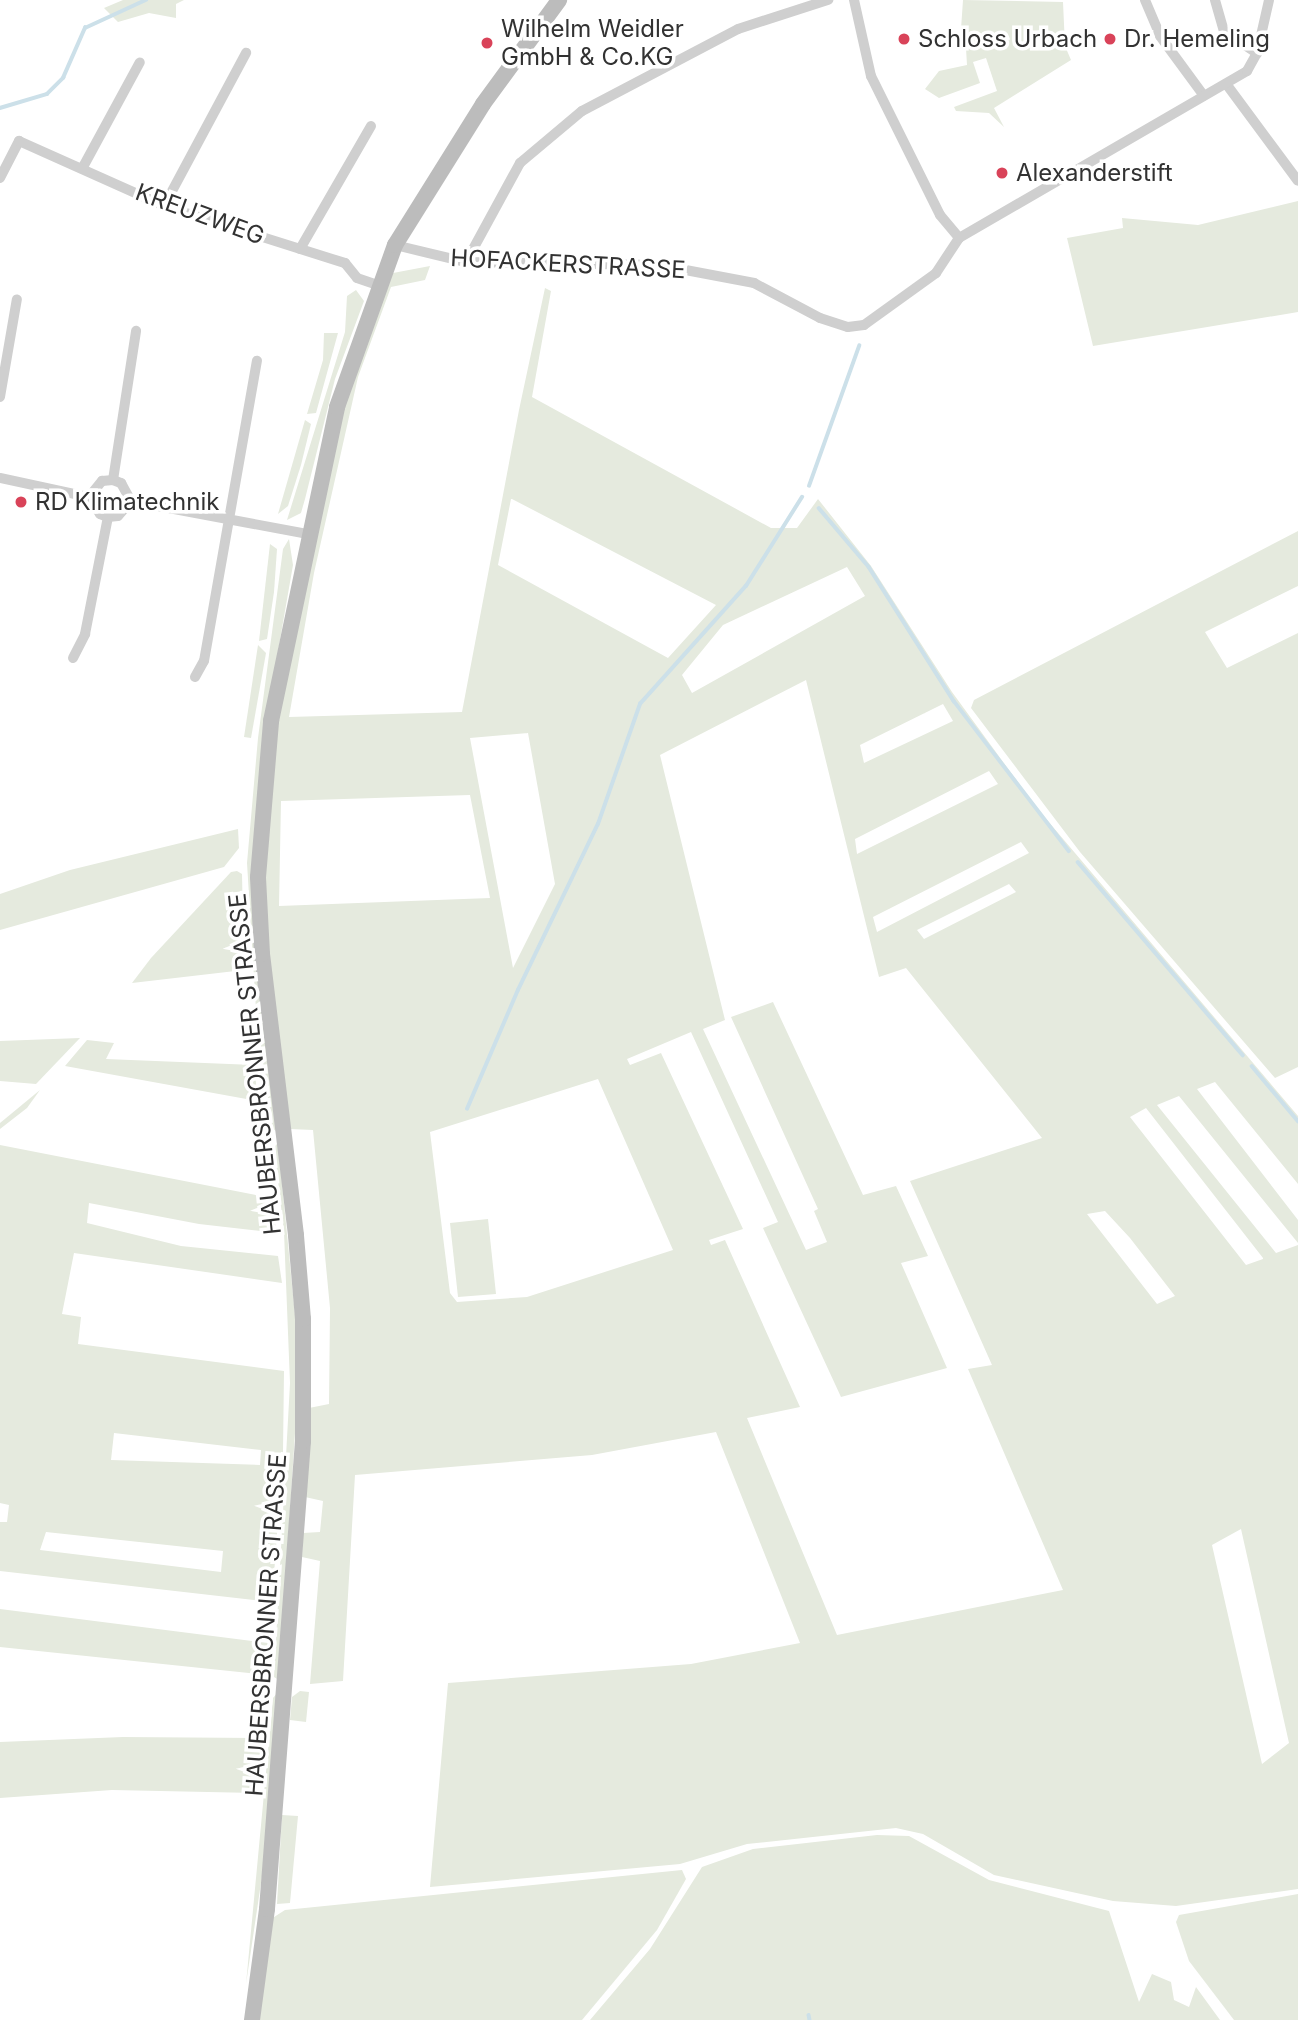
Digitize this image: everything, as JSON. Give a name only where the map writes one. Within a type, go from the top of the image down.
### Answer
[{"type":"street","name":"HAUBERSBRONNER STRASSE","points":[[252,2020],[271,1854],[303,1441],[303,1319],[262,954],[258,877],[271,721],[307,534],[337,407],[395,244],[483,104],[559,0]]},
{"type":"street","points":[[466,262],[520,163],[582,111],[738,30],[828,0]]},
{"type":"street","points":[[854,0],[871,76],[940,215],[959,238]]},
{"type":"street","points":[[1144,0],[1160,36],[1204,96]]},
{"type":"street","points":[[1215,0],[1224,31],[1257,53]]},
{"type":"street","name":"HOFACKERSTRASSE","points":[[395,244],[466,262],[659,265],[754,283],[820,318],[848,327],[875,320],[936,273],[959,238],[1247,71],[1257,53],[1269,0]]},
{"type":"street","points":[[163,206],[246,53]]},
{"type":"street","points":[[83,167],[140,62]]},
{"type":"street","points":[[1227,85],[1298,181]]},
{"type":"street","points":[[300,249],[371,126]]},
{"type":"street","name":"KREUZWEG","points":[[0,178],[19,141],[83,167],[163,206],[345,263],[356,278],[380,286]]},
{"type":"street","points":[[0,397],[17,299]]},
{"type":"street","points":[[113,480],[136,331]]},
{"type":"street","points":[[195,677],[204,661],[257,361]]},
{"type":"street","points":[[0,478],[89,497],[100,514],[108,517],[118,516],[131,501]]},
{"type":"street","points":[[89,497],[102,481],[113,480],[121,484],[131,501]]},
{"type":"street","points":[[131,501],[230,516],[307,534]]},
{"type":"street","points":[[72,658],[85,634],[108,517]]},
{"type":"shaded area","points":[[123,0],[184,0],[176,4],[176,18],[149,13],[118,22],[104,8]]},
{"type":"shaded area","points":[[963,0],[1063,2],[1065,46],[1071,60],[994,108],[1004,127],[989,113],[956,111],[954,107],[997,91],[986,58],[973,62],[980,83],[939,98],[925,89],[939,71],[967,65],[965,32],[961,29]]},
{"type":"shaded area","points":[[1298,201],[1298,312],[1093,346],[1067,238],[1123,228],[1122,218],[1198,225]]},
{"type":"shaded area","points":[[430,266],[425,280],[391,287],[358,377],[314,573],[289,717],[462,712],[545,288],[551,291],[532,397],[771,528],[797,528],[818,499],[871,566],[952,692],[1036,807],[1298,1116],[1298,1184],[1215,1082],[1197,1089],[1298,1220],[1298,1243],[1179,1096],[1157,1105],[1276,1253],[1298,1245],[1298,1889],[1176,1906],[1113,1901],[994,1875],[923,1834],[896,1828],[747,1844],[680,1864],[430,1887],[448,1683],[691,1664],[800,1643],[716,1432],[592,1455],[355,1475],[343,1681],[310,1684],[320,1561],[302,1557],[303,1533],[320,1532],[323,1501],[305,1497],[309,1408],[329,1404],[330,1308],[313,1130],[290,1129],[268,954],[265,870],[276,727],[337,420],[393,273]],"holes":[[[511,499],[716,605],[668,658],[498,565]],[[847,567],[865,596],[692,693],[682,675],[723,625]],[[806,680],[879,977],[906,968],[1042,1138],[910,1181],[992,1365],[968,1369],[1063,1590],[837,1635],[747,1418],[800,1407],[725,1240],[711,1245],[709,1240],[743,1229],[661,1053],[630,1065],[627,1059],[691,1032],[778,1222],[763,1228],[841,1397],[947,1368],[901,1263],[928,1256],[896,1186],[863,1195],[773,1002],[731,1017],[818,1209],[814,1211],[827,1242],[806,1250],[703,1029],[725,1020],[660,755]],[[943,704],[953,721],[864,763],[860,745]],[[528,733],[555,884],[513,968],[470,738]],[[989,771],[998,784],[857,854],[855,839]],[[470,795],[490,898],[279,906],[281,801]],[[1021,842],[1029,853],[877,932],[873,917]],[[1009,884],[1016,892],[924,939],[917,930]],[[598,1079],[673,1250],[527,1297],[457,1302],[450,1293],[430,1132]],[[1146,1108],[1263,1259],[1246,1265],[1130,1117]],[[1105,1211],[1130,1238],[1175,1296],[1157,1304],[1087,1214]],[[1241,1529],[1289,1743],[1262,1764],[1212,1545]]]},
{"type":"shaded area","points":[[356,290],[364,301],[335,379],[301,513],[287,520],[345,332],[347,296]]},
{"type":"shaded area","points":[[324,333],[338,333],[316,413],[307,414],[323,360]]},
{"type":"shaded area","points":[[305,420],[311,424],[301,465],[288,506],[278,514]]},
{"type":"shaded area","points":[[1298,531],[1298,586],[1205,632],[1227,668],[1298,633],[1298,1067],[1275,1078],[1080,852],[971,708],[974,700]]},
{"type":"shaded area","points":[[289,539],[293,565],[266,720],[253,857],[276,1131],[272,1128],[256,1010],[247,863],[258,738],[283,549]]},
{"type":"shaded area","points":[[270,544],[277,549],[274,592],[267,639],[259,641]]},
{"type":"shaded area","points":[[258,645],[266,653],[251,738],[244,737]]},
{"type":"shaded area","points":[[238,829],[239,848],[224,867],[0,930],[0,894],[70,870]]},
{"type":"shaded area","points":[[231,872],[242,874],[244,970],[132,983],[151,958]]},
{"type":"shaded area","points":[[80,1038],[36,1084],[0,1081],[0,1041]]},
{"type":"shaded area","points":[[87,1040],[114,1043],[106,1059],[254,1065],[258,1101],[65,1066]]},
{"type":"shaded area","points":[[40,1090],[27,1108],[0,1129],[0,1123]]},
{"type":"shaded area","points":[[278,1143],[296,1325],[296,1418],[279,1680],[274,1677],[290,1383],[284,1232],[274,1147]]},
{"type":"shaded area","points":[[0,1145],[271,1198],[277,1233],[199,1224],[89,1203],[87,1223],[181,1246],[278,1256],[282,1283],[74,1253],[62,1314],[81,1317],[78,1344],[284,1371],[283,1452],[272,1602],[0,1571],[0,1522],[7,1522],[9,1505],[0,1503]],"holes":[[[114,1433],[261,1450],[260,1465],[111,1460]],[[46,1532],[223,1551],[221,1572],[40,1550]]]},
{"type":"shaded area","points":[[488,1219],[496,1294],[458,1297],[450,1223]]},
{"type":"shaded area","points":[[0,1609],[268,1643],[267,1675],[0,1647]]},
{"type":"shaded area","points":[[300,1691],[309,1692],[306,1722],[290,1720],[292,1697]]},
{"type":"shaded area","points":[[278,1692],[266,1849],[246,1984],[273,1698]]},
{"type":"shaded area","points":[[123,1737],[263,1738],[257,1793],[112,1790],[0,1798],[0,1742]]},
{"type":"shaded area","points":[[282,1815],[298,1816],[290,1903],[277,1904]]},
{"type":"shaded area","points":[[877,1835],[909,1836],[989,1880],[1109,1911],[1139,2002],[1152,1974],[1171,1982],[1174,2000],[1189,2007],[1196,1987],[1220,2020],[590,2020],[650,1949],[702,1867],[753,1849]]},
{"type":"shaded area","points":[[682,1870],[686,1879],[657,1930],[582,2020],[257,2020],[271,1919],[285,1910]]},
{"type":"shaded area","points":[[1298,1894],[1298,2020],[1234,2020],[1189,1961],[1176,1922],[1179,1915]]},
{"type":"waterway","points":[[0,108],[47,94],[63,78],[85,28],[146,0]]},
{"type":"waterway","points":[[809,486],[859,346]]},
{"type":"waterway","points":[[467,1109],[518,990],[598,824],[640,704],[746,586],[802,497]]},
{"type":"waterway","points":[[819,508],[869,567],[954,701],[1069,851]]},
{"type":"waterway","points":[[1078,862],[1243,1055]]},
{"type":"waterway","points":[[1252,1066],[1298,1121]]},
{"type":"waterway","points":[[809,2015],[810,2020]]},
{"type":"place","name":"Schloss Urbach","points":[[904,39]]},
{"type":"place","name":"Dr. Hemeling","points":[[1110,39]]},
{"type":"place","name":"Wilhelm Weidler GmbH & Co.KG","points":[[487,43]]},
{"type":"place","name":"Alexanderstift","points":[[1002,173]]},
{"type":"place","name":"RD Klimatechnik","points":[[21,502]]}]
